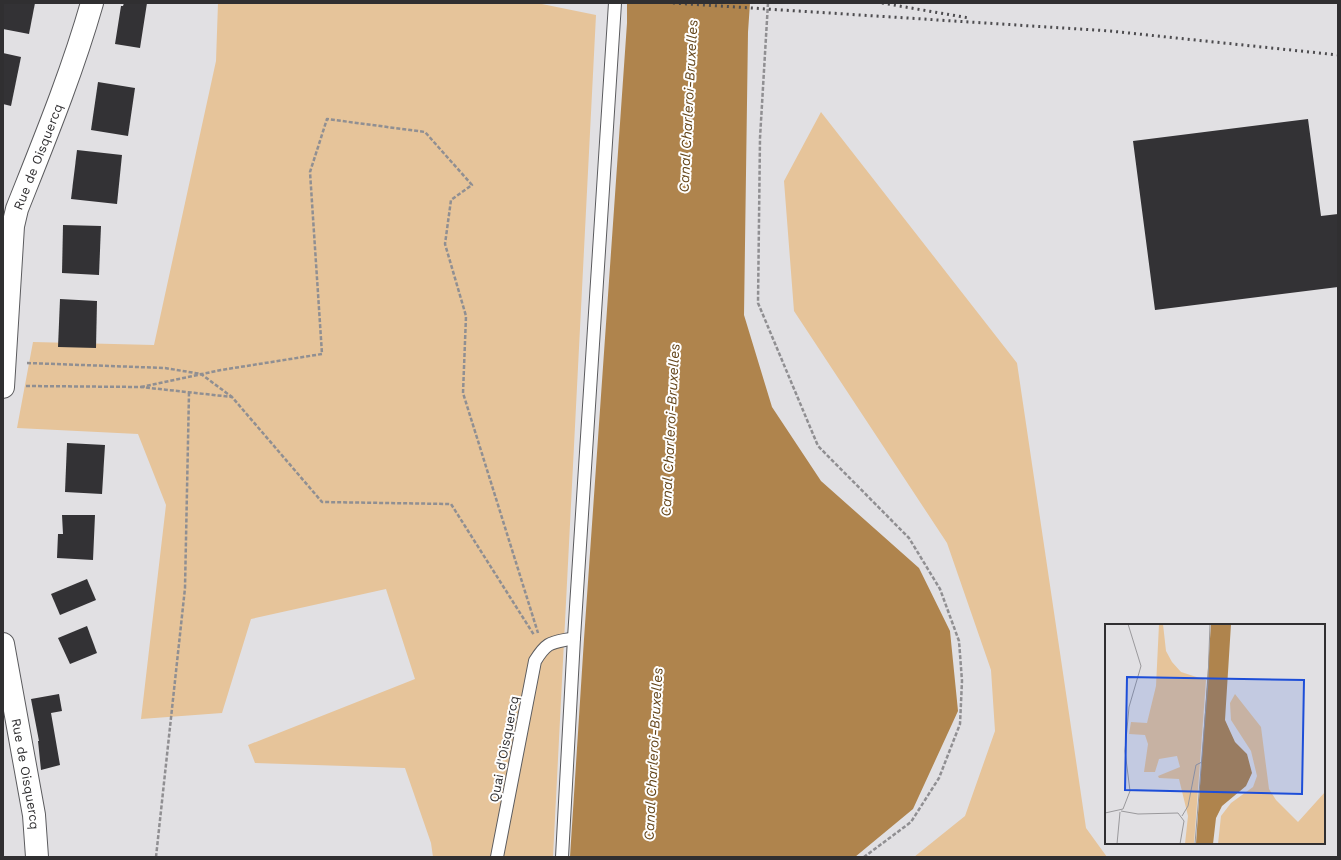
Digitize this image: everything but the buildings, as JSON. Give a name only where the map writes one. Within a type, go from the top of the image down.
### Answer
[{"type":"street","name":"Rue de Oisquercq","points":[[3,386],[13,226],[17,209],[58,106],[92,3]]},
{"type":"street","name":"Rue de Oisquercq","points":[[3,644],[34,815],[37,857]]},
{"type":"lane","points":[[562,857],[574,638],[615,3]]},
{"type":"lane","points":[[543,649],[549,644],[574,638]]},
{"type":"lane","name":"Quai d'Oisquercq","points":[[498,857],[535,661],[543,649]]},
{"type":"path","points":[[768,3],[760,138],[758,303],[818,446],[909,538],[940,589],[959,641],[962,681],[960,724],[938,778],[911,822],[864,857]]},
{"type":"path","points":[[141,387],[201,374],[322,354],[310,172],[327,119],[425,132],[472,184],[451,200],[445,244],[466,316],[463,393],[543,649]]},
{"type":"path","points":[[5,362],[165,368],[201,374],[232,397],[322,502],[450,504],[543,649]]},
{"type":"path","points":[[3,386],[141,387],[232,397]]},
{"type":"path","points":[[156,857],[185,588],[189,393]]},
{"type":"shaded area","points":[[218,3],[537,3],[596,15],[553,857],[433,857],[431,843],[405,768],[255,763],[248,745],[415,679],[386,589],[251,619],[222,713],[141,719],[166,505],[138,434],[17,428],[33,342],[154,345],[216,61]]},
{"type":"shaded area","points":[[821,112],[1017,363],[1086,828],[1107,857],[914,857],[965,816],[995,731],[991,670],[947,543],[794,311],[784,181]]},
{"type":"water","name":"Canal Charleroi-Bruxelles","points":[[627,3],[750,3],[748,32],[744,315],[772,407],[821,481],[919,568],[950,631],[958,711],[913,809],[855,857],[570,857],[627,23]]},
{"type":"railway","points":[[673,3],[1110,31],[1338,55]]},
{"type":"railway","points":[[882,3],[969,18]]}]
